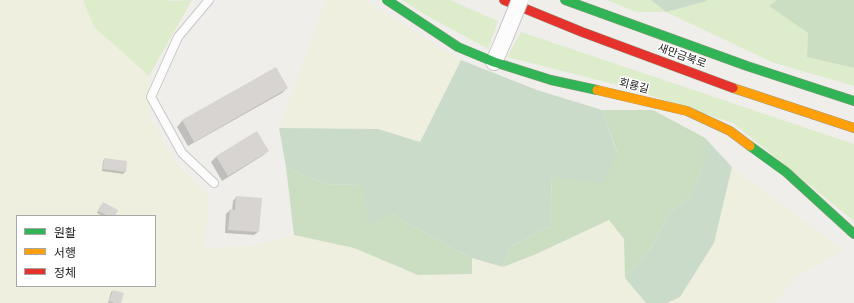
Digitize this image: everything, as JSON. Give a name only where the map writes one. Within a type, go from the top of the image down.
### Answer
[{"type":"main road","name":"회룡길","points":[[387,0],[458,47],[494,62],[551,80],[687,111],[730,131],[786,172],[854,234]]},
{"type":"main road","name":"새만금북로","points":[[504,0],[582,32],[738,90],[854,128]]},
{"type":"main road","name":"새만금북로","points":[[565,0],[747,66],[854,101]]},
{"type":"street","points":[[494,62],[520,0]]},
{"type":"lane","points":[[209,0],[178,37],[151,97],[182,153],[214,183]]},
{"type":"green space","points":[[0,0],[83,0],[94,27],[149,76],[150,118],[180,168],[209,195],[205,248],[250,246],[294,235],[354,248],[418,275],[472,275],[472,258],[503,267],[534,255],[609,219],[624,239],[625,278],[646,303],[0,303]]},
{"type":"green space","points":[[83,0],[192,0],[149,76],[94,27]]},
{"type":"green space","points":[[326,0],[364,0],[461,60],[420,142],[378,129],[279,128]]},
{"type":"green space","points":[[402,0],[450,0],[498,21],[488,49],[422,13]]},
{"type":"green space","points":[[607,0],[651,0],[666,12],[636,12]]},
{"type":"green space","points":[[651,0],[707,0],[707,1],[666,12]]},
{"type":"green space","points":[[707,0],[777,0],[769,6],[808,33],[807,57],[854,68],[854,86],[774,63],[666,12]]},
{"type":"green space","points":[[777,0],[854,0],[854,68],[807,57],[808,33],[769,6]]},
{"type":"green space","points":[[521,32],[854,144],[854,221],[733,123],[625,87],[507,57]]},
{"type":"green space","points":[[461,60],[537,90],[602,110],[617,153],[604,183],[552,177],[550,226],[510,247],[503,267],[472,258],[390,213],[370,225],[362,185],[326,184],[286,167],[279,128],[378,129],[420,142]]},
{"type":"green space","points":[[602,110],[653,110],[705,138],[705,163],[690,196],[668,215],[652,247],[625,278],[624,239],[609,220],[534,255],[503,267],[510,247],[550,226],[552,177],[617,152]]},
{"type":"green space","points":[[705,138],[732,167],[714,243],[680,297],[667,303],[646,303],[625,278],[652,247],[668,215],[690,196],[705,163]]},
{"type":"green space","points":[[286,167],[326,184],[362,185],[390,213],[472,258],[472,274],[418,275],[354,248],[294,235]]},
{"type":"green space","points":[[732,167],[844,250],[797,277],[774,303],[667,303],[680,297],[714,243]]},
{"type":"building","points":[[276,67],[288,88],[194,142],[182,120]]},
{"type":"building","points":[[257,131],[269,151],[228,176],[216,156]]},
{"type":"building","points":[[104,158],[127,161],[126,172],[103,169]]},
{"type":"building","points":[[236,196],[262,198],[259,232],[228,230],[230,209],[235,210]]},
{"type":"building","points":[[103,202],[118,210],[116,215],[106,215],[98,211]]},
{"type":"building","points":[[113,290],[124,293],[121,303],[109,301]]},
{"type":"traffic: fast","points":[[387,0],[458,47],[494,62],[551,80],[597,90]]},
{"type":"traffic: fast","points":[[565,0],[747,66],[854,101]]},
{"type":"traffic: fast","points":[[750,146],[786,172],[854,234]]},
{"type":"traffic: slow","points":[[733,88],[854,128]]},
{"type":"traffic: slow","points":[[597,90],[687,111],[730,131],[750,146]]},
{"type":"traffic: jam","points":[[504,0],[582,32],[733,88]]}]
